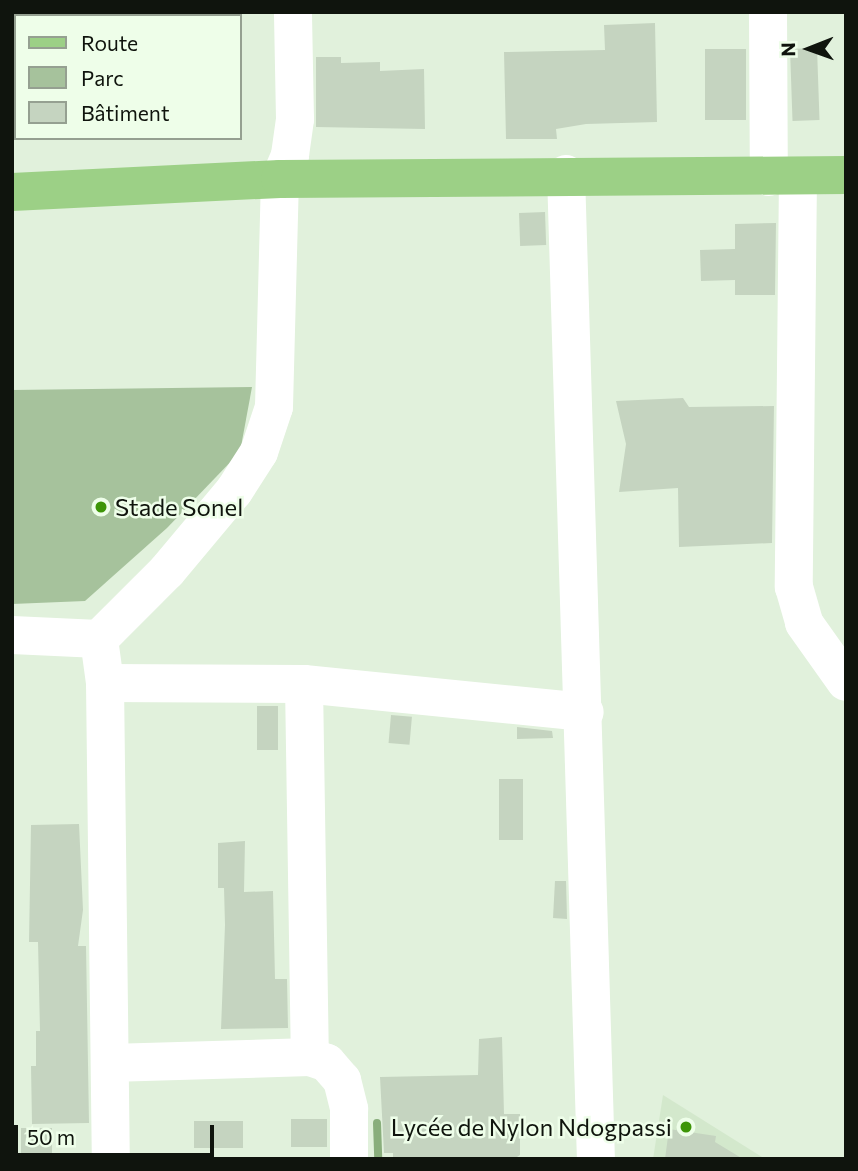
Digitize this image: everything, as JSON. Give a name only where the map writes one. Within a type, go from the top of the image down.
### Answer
[{"type":"main road","points":[[12,192],[280,179],[566,174],[846,175]]},
{"type":"street","points":[[12,635],[99,639],[167,572],[234,491],[259,452],[274,407],[280,179],[290,155],[295,119],[293,12]]},
{"type":"street","points":[[768,12],[783,176],[793,587],[804,622],[846,682]]},
{"type":"street","points":[[566,174],[585,712],[596,1159]]},
{"type":"street","points":[[99,639],[105,683],[111,1159]]},
{"type":"street","points":[[105,683],[304,684],[585,712]]},
{"type":"street","points":[[304,684],[310,1057]]},
{"type":"street","points":[[110,1063],[310,1057],[327,1063],[342,1080],[349,1109],[349,1159]]},
{"type":"shaded area","name":"Lycée de Nylon Ndogpassi","points":[[663,1095],[765,1159],[653,1159]]},
{"type":"green space","name":"Stade Sonel","points":[[252,387],[240,452],[167,528],[85,601],[12,604],[12,390]]},
{"type":"building","points":[[655,23],[657,122],[586,124],[556,129],[557,139],[506,139],[504,52],[605,50],[604,25]]},
{"type":"building","points":[[817,48],[820,120],[793,121],[790,49]]},
{"type":"building","points":[[705,49],[746,49],[746,120],[705,120]]},
{"type":"building","points":[[316,57],[341,57],[341,63],[380,62],[380,71],[424,69],[425,129],[316,127]]},
{"type":"building","points":[[545,212],[546,245],[520,246],[519,213]]},
{"type":"building","points":[[776,223],[775,295],[735,295],[735,280],[701,281],[700,250],[735,249],[735,224]]},
{"type":"building","points":[[683,398],[689,407],[774,406],[772,543],[679,547],[678,488],[619,492],[626,444],[616,401]]},
{"type":"building","points":[[257,706],[278,706],[278,750],[257,750]]},
{"type":"building","points":[[391,715],[412,717],[409,745],[389,743]]},
{"type":"building","points":[[517,727],[552,731],[553,738],[517,739]]},
{"type":"building","points":[[499,779],[523,779],[523,840],[499,840]]},
{"type":"building","points":[[79,824],[83,910],[78,946],[86,946],[89,1123],[32,1124],[31,1066],[36,1066],[36,1031],[40,1031],[38,942],[29,942],[31,825]]},
{"type":"building","points":[[245,841],[244,892],[273,891],[275,979],[287,979],[288,1028],[221,1029],[225,925],[224,888],[218,888],[218,843]]},
{"type":"building","points":[[555,881],[566,881],[567,919],[553,918]]},
{"type":"building","points":[[502,1037],[504,1114],[520,1114],[520,1155],[514,1159],[393,1159],[393,1153],[384,1153],[380,1077],[478,1075],[479,1039]]},
{"type":"building","points":[[291,1119],[327,1119],[327,1147],[291,1147]]},
{"type":"building","points":[[194,1121],[243,1121],[243,1148],[194,1148]]},
{"type":"building","points":[[21,1128],[52,1128],[52,1159],[21,1159]]},
{"type":"building","points":[[669,1129],[716,1136],[715,1142],[743,1159],[665,1159]]},
{"type":"waterway","points":[[377,1123],[378,1159]]},
{"type":"place","name":"Stade Sonel","points":[[101,507]]},
{"type":"place","name":"Lycée de Nylon Ndogpassi","points":[[686,1127]]}]
